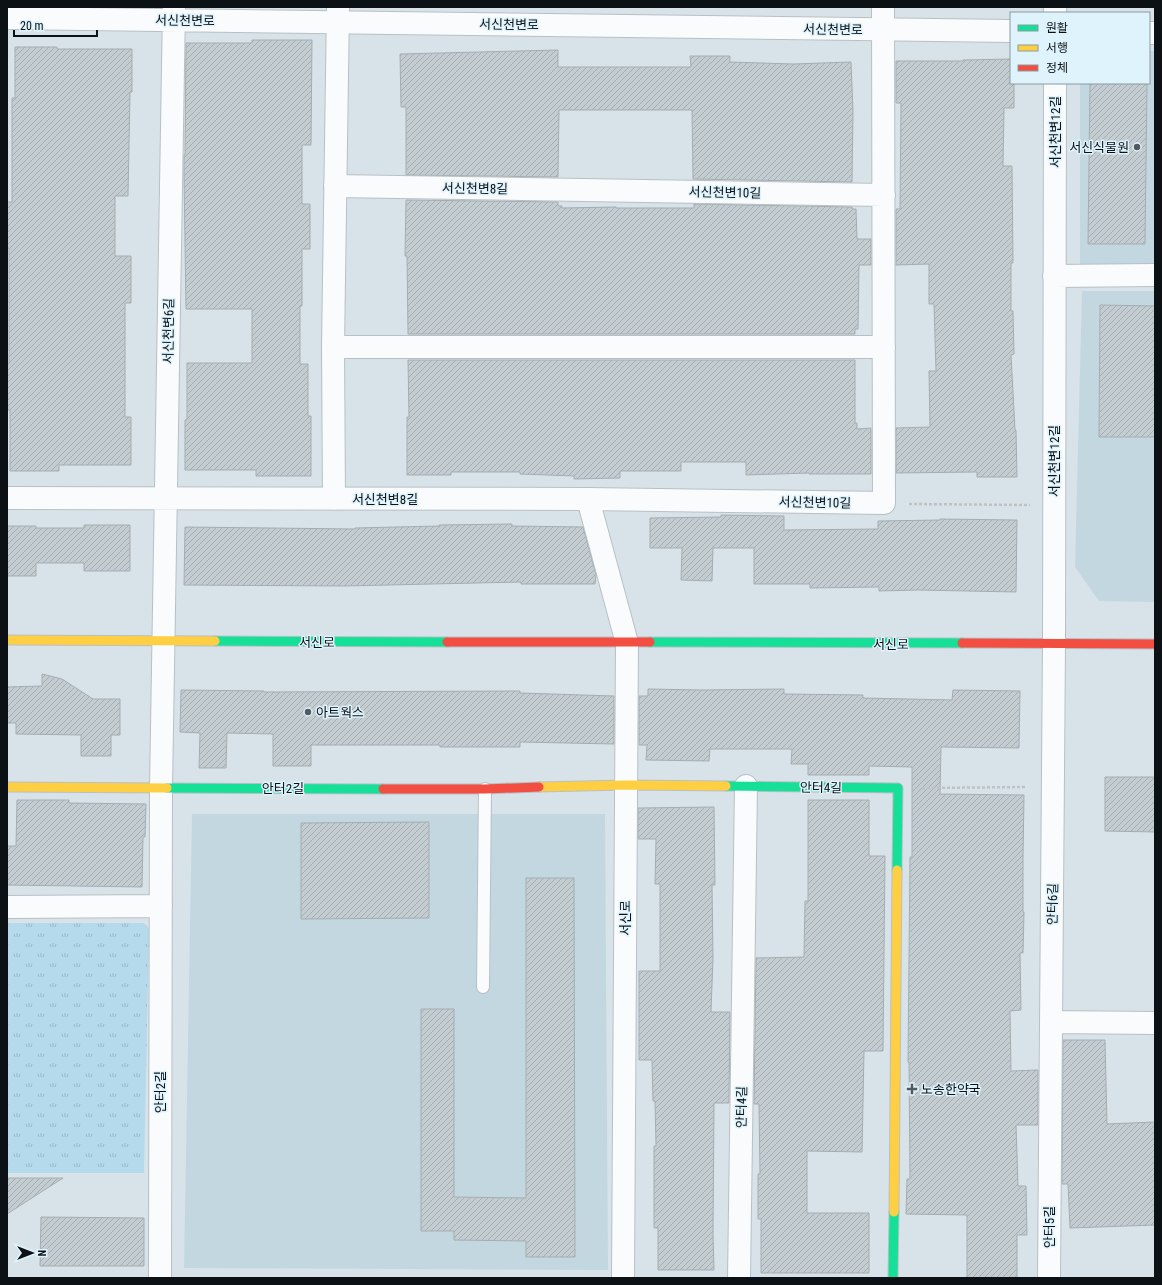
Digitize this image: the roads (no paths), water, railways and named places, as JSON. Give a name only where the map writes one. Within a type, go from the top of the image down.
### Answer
[{"type":"street","points":[[333,347],[884,347],[883,7]]},
{"type":"street","name":"서신천변로","points":[[7,18],[174,14],[338,15],[1010,31]]},
{"type":"street","name":"서신천변6길","points":[[163,641],[174,14]]},
{"type":"street","name":"서신천변8길","points":[[338,15],[333,347],[334,499],[588,499]]},
{"type":"street","name":"서신천변12길","points":[[1054,645],[1055,84]]},
{"type":"street","name":"서신천변8길","points":[[335,186],[615,190]]},
{"type":"street","name":"서신천변10길","points":[[615,190],[884,195]]},
{"type":"street","points":[[1054,276],[1155,275]]},
{"type":"street","name":"서신천변10길","points":[[588,499],[884,504],[884,347]]},
{"type":"street","points":[[7,498],[334,499]]},
{"type":"street","points":[[588,499],[626,643]]},
{"type":"street","name":"서신로","points":[[7,640],[1054,645],[1155,644]]},
{"type":"street","name":"안터2길","points":[[160,1278],[163,641]]},
{"type":"street","name":"서신로","points":[[623,1278],[626,643]]},
{"type":"street","name":"안터6길","points":[[1049,1176],[1054,645]]},
{"type":"street","points":[[485,789],[626,785],[746,786]]},
{"type":"street","name":"안터4길","points":[[739,1278],[746,786],[898,788],[893,1278]]},
{"type":"street","name":"안터2길","points":[[7,787],[485,789]]},
{"type":"street","points":[[7,907],[161,906]]},
{"type":"street","points":[[1051,1022],[1155,1023]]},
{"type":"street","name":"안터5길","points":[[1049,1176],[1049,1278]]},
{"type":"lane","points":[[483,987],[485,789]]},
{"type":"place","name":"서신식물원","points":[[1137,147]]},
{"type":"place","name":"아트웍스","points":[[308,712]]},
{"type":"place","name":"노송한약국","points":[[912,1089]]}]
